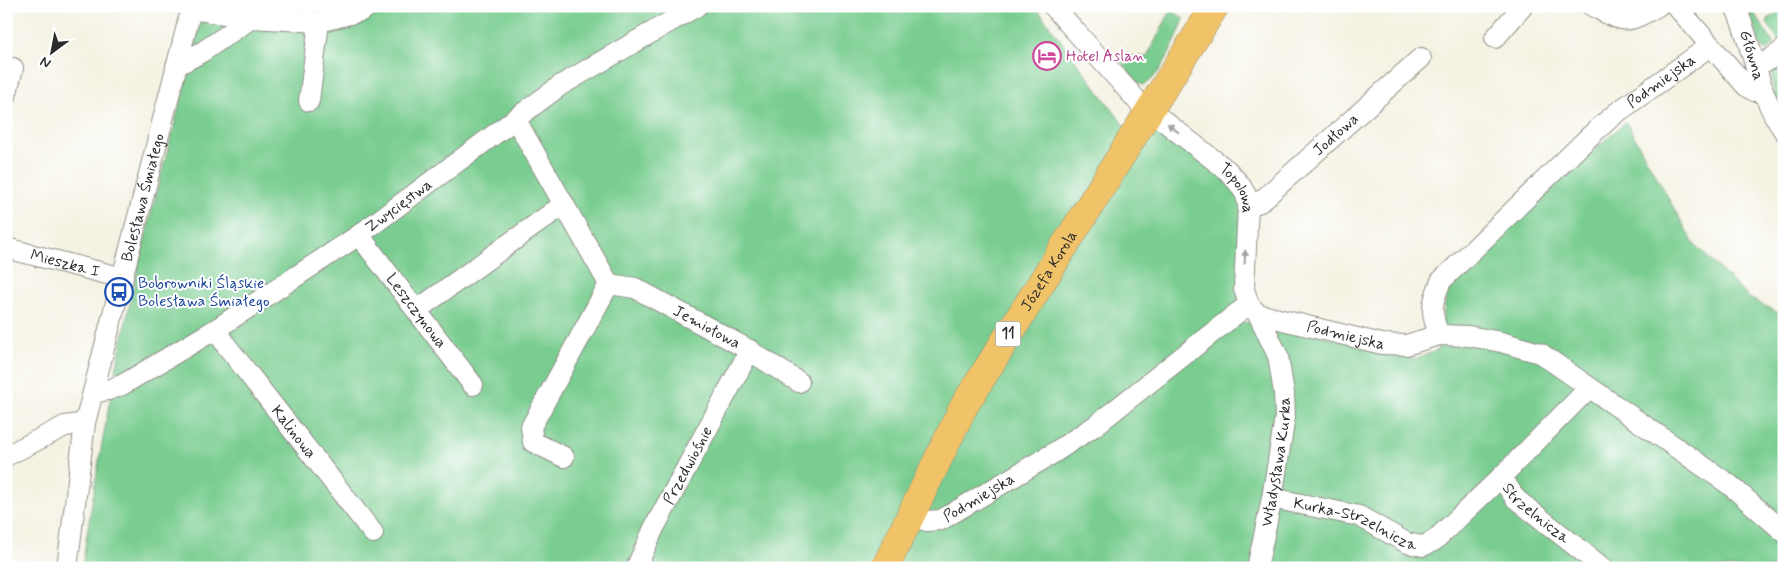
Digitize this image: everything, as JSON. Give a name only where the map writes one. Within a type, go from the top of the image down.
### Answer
[{"type":"highway","name":"11","points":[[1149,110],[1215,6]]},
{"type":"highway","name":"Józefa Korola","points":[[886,568],[964,406],[1149,110]]},
{"type":"street","points":[[190,7],[252,18],[319,22],[361,11],[369,6]]},
{"type":"street","name":"Zwycięstwa","points":[[93,393],[122,385],[216,328],[359,236],[561,85],[697,6]]},
{"type":"street","name":"Topolowa","points":[[1053,6],[1141,105],[1228,171],[1240,185],[1246,195],[1248,206],[1244,289],[1253,309]]},
{"type":"street","points":[[1495,38],[1523,6]]},
{"type":"street","points":[[1592,6],[1625,20],[1637,18],[1658,6]]},
{"type":"street","points":[[1676,6],[1746,86],[1754,91],[1763,91]]},
{"type":"street","name":"Główna","points":[[1735,6],[1763,91],[1772,113],[1784,131]]},
{"type":"street","name":"Bolesława Śmiałego","points":[[67,568],[85,423],[190,7]]},
{"type":"street","points":[[176,66],[202,52],[252,18]]},
{"type":"street","points":[[309,101],[319,22]]},
{"type":"street","name":"Podmiejska","points":[[910,515],[927,521],[941,520],[1052,454],[1096,425],[1236,314],[1253,309],[1300,324],[1382,344],[1406,345],[1439,335],[1433,319],[1432,301],[1441,282],[1591,135],[1615,114],[1710,46]]},
{"type":"street","points":[[1756,65],[1769,60],[1784,49]]},
{"type":"street","name":"Jodłowa","points":[[1248,206],[1260,202],[1421,58]]},
{"type":"street","points":[[6,96],[13,68]]},
{"type":"street","points":[[516,120],[609,284],[531,427],[533,442],[564,457]]},
{"type":"street","points":[[417,310],[564,204]]},
{"type":"street","name":"Leszczynowa","points":[[359,236],[473,385]]},
{"type":"street","name":"Mieszka I","points":[[6,248],[123,278]]},
{"type":"street","name":"Jemiołowa","points":[[609,284],[635,288],[746,357],[799,382]]},
{"type":"street","name":"Władysława Kurka","points":[[1253,309],[1278,356],[1284,393],[1285,417],[1272,498],[1257,568]]},
{"type":"street","points":[[1278,356],[1287,337],[1300,324]]},
{"type":"street","name":"Kalinowa","points":[[216,328],[226,345],[373,533]]},
{"type":"street","points":[[1439,335],[1469,336],[1540,353],[1730,485],[1784,532]]},
{"type":"street","name":"Przedwiośnie","points":[[636,568],[654,528],[746,357]]},
{"type":"street","name":"Strzelnicza","points":[[1590,388],[1501,477],[1516,498],[1603,568]]},
{"type":"street","points":[[6,456],[65,426],[85,423]]},
{"type":"street","name":"Kurka-Strzelnicza","points":[[1272,498],[1359,516],[1407,543],[1423,546],[1434,541],[1501,477]]},
{"type":"green space","points":[[205,6],[1035,6],[1126,128],[1167,130],[1241,191],[1244,233],[1236,321],[1307,332],[1415,359],[1438,350],[1447,292],[1568,172],[1626,122],[1694,244],[1749,298],[1784,316],[1784,568],[82,568],[94,490],[131,297]]},
{"type":"green space","points":[[1774,6],[1784,6],[1784,43],[1779,42],[1767,23],[1769,18],[1777,14]]},
{"type":"green space","points":[[1171,10],[1184,19],[1162,66],[1156,75],[1143,85],[1137,82],[1117,55],[1147,57]]},
{"type":"green space","points":[[1754,13],[1774,44],[1767,51],[1756,40],[1759,38],[1749,14]]},
{"type":"green space","points":[[1784,60],[1784,112],[1775,95],[1772,75],[1776,63]]},
{"type":"place","name":"Hotel Aslan","points":[[1047,56]]},
{"type":"place","name":"Bobrowniki Śląskie Bolesława Śmiałego","points":[[119,292]]}]
